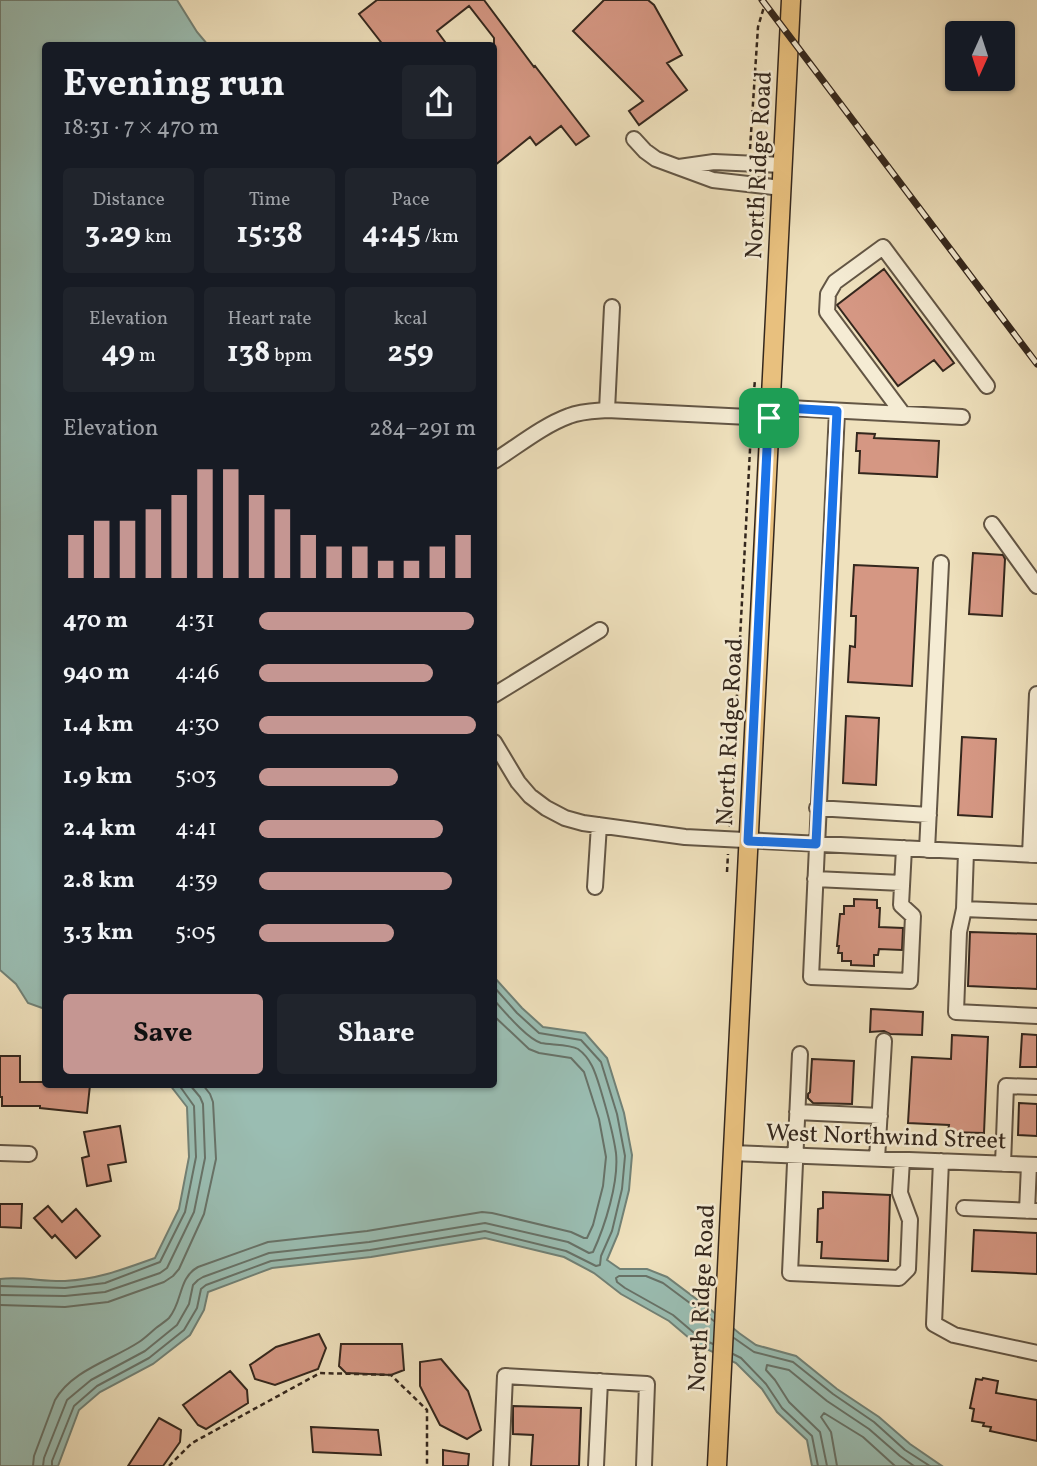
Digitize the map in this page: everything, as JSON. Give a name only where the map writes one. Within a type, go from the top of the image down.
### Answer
[{"type":"main road","name":"North Ridge Road","points":[[717,1466],[748,841],[764,414],[782,188],[791,0]]},
{"type":"street","points":[[635,139],[656,159],[713,180],[782,188]]},
{"type":"street","points":[[679,167],[714,162],[782,165]]},
{"type":"street","points":[[724,181],[725,162]]},
{"type":"street","points":[[903,414],[827,312],[828,294],[835,282],[883,247],[987,386]]},
{"type":"street","points":[[607,410],[612,307]]},
{"type":"street","points":[[497,459],[553,423],[587,411],[764,414],[837,411],[962,417]]},
{"type":"street","points":[[837,411],[811,977],[910,981],[913,916],[901,905],[904,848]]},
{"type":"street","points":[[992,524],[1037,586]]},
{"type":"street","points":[[927,850],[941,562]]},
{"type":"street","points":[[497,693],[600,630]]},
{"type":"street","points":[[497,747],[518,782],[530,796],[565,818],[583,823],[685,838],[1033,855],[1037,694]]},
{"type":"street","points":[[817,808],[929,815]]},
{"type":"street","points":[[596,887],[599,825]]},
{"type":"street","points":[[967,852],[964,909],[959,932],[956,1013],[1037,1016]]},
{"type":"street","points":[[815,879],[902,883]]},
{"type":"street","points":[[964,909],[1037,912]]},
{"type":"street","points":[[877,1159],[884,1041]]},
{"type":"street","points":[[800,1054],[790,1273],[899,1278],[908,1269],[910,1220],[900,1193],[902,1160]]},
{"type":"street","points":[[1003,1164],[1006,1086],[1037,1087]]},
{"type":"street","points":[[797,1112],[880,1116]]},
{"type":"street","points":[[0,1153],[29,1154]]},
{"type":"street","name":"West Northwind Street","points":[[732,1153],[1033,1165]]},
{"type":"street","points":[[941,1161],[934,1324],[954,1335],[1037,1353]]},
{"type":"street","points":[[964,1208],[1032,1211],[1033,1165]]},
{"type":"street","points":[[501,1466],[505,1376],[647,1384],[644,1466]]},
{"type":"street","points":[[596,1466],[600,1381]]},
{"type":"path","points":[[750,163],[758,27],[766,0]]},
{"type":"path","points":[[749,184],[748,200],[760,207],[764,221]]},
{"type":"path","points":[[727,872],[764,414],[755,378]]},
{"type":"path","points":[[169,1466],[192,1443],[320,1373],[391,1375],[427,1410],[427,1466]]},
{"type":"water","points":[[0,0],[177,0],[205,42],[42,42],[42,1008],[28,1003],[16,984],[0,970]]},
{"type":"water","points":[[497,980],[543,1027],[585,1033],[607,1058],[624,1113],[632,1155],[629,1190],[618,1234],[607,1260],[620,1269],[647,1269],[667,1277],[756,1345],[796,1356],[942,1466],[812,1466],[807,1440],[777,1412],[762,1389],[736,1363],[696,1344],[669,1321],[564,1257],[485,1238],[371,1257],[272,1268],[208,1292],[204,1310],[190,1335],[153,1364],[100,1392],[79,1410],[58,1466],[0,1466],[0,1279],[77,1280],[111,1273],[155,1258],[179,1209],[189,1157],[187,1107],[172,1088],[497,1088]]},
{"type":"building","points":[[377,0],[484,0],[589,136],[576,145],[561,126],[536,145],[530,137],[497,164],[497,42],[494,42],[494,38],[469,6],[437,31],[445,42],[381,42],[359,14]]},
{"type":"building","points":[[604,0],[648,0],[654,5],[682,55],[667,63],[687,90],[639,125],[629,111],[643,101],[573,31]]},
{"type":"building","points":[[884,269],[954,363],[943,371],[934,360],[898,386],[837,305]]},
{"type":"building","points":[[857,433],[875,434],[874,438],[939,441],[937,477],[859,473]]},
{"type":"building","points":[[973,553],[1003,555],[1005,559],[1002,616],[969,614]]},
{"type":"building","points":[[854,565],[918,568],[912,686],[848,682],[850,646],[855,647],[856,616],[851,616]]},
{"type":"building","points":[[846,716],[879,718],[876,785],[843,783]]},
{"type":"building","points":[[962,737],[996,739],[992,817],[958,815]]},
{"type":"building","points":[[854,899],[877,900],[877,908],[880,908],[879,927],[903,928],[902,950],[879,949],[878,955],[874,955],[874,966],[851,965],[851,961],[842,961],[842,953],[838,953],[837,946],[840,914],[844,914],[844,906],[854,906]]},
{"type":"building","points":[[970,932],[1037,934],[1037,989],[968,986]]},
{"type":"building","points":[[871,1009],[923,1012],[922,1035],[870,1032]]},
{"type":"building","points":[[1022,1034],[1037,1035],[1037,1067],[1020,1067]]},
{"type":"building","points":[[952,1035],[988,1037],[984,1133],[948,1132],[949,1125],[908,1123],[912,1057],[951,1059]]},
{"type":"building","points":[[0,1056],[20,1056],[20,1082],[42,1082],[42,1088],[90,1088],[87,1113],[40,1106],[2,1106]]},
{"type":"building","points":[[812,1059],[854,1061],[852,1104],[813,1103],[808,1098]]},
{"type":"building","points":[[1019,1103],[1037,1104],[1037,1136],[1018,1135]]},
{"type":"building","points":[[120,1126],[126,1162],[108,1165],[111,1181],[87,1186],[82,1158],[89,1156],[84,1132]]},
{"type":"building","points":[[823,1192],[890,1195],[888,1261],[821,1258],[822,1242],[817,1242],[818,1209],[823,1208]]},
{"type":"building","points":[[0,1204],[22,1204],[21,1228],[0,1227]]},
{"type":"building","points":[[48,1206],[62,1222],[76,1209],[100,1236],[76,1258],[55,1235],[52,1238],[34,1218]]},
{"type":"building","points":[[974,1230],[1037,1233],[1037,1274],[972,1271]]},
{"type":"building","points":[[319,1334],[326,1348],[318,1369],[275,1385],[255,1379],[250,1365],[276,1347]]},
{"type":"building","points":[[341,1344],[402,1344],[404,1370],[391,1375],[346,1373],[339,1366]]},
{"type":"building","points":[[441,1359],[468,1391],[481,1430],[467,1439],[440,1425],[420,1386],[420,1362]]},
{"type":"building","points":[[230,1371],[247,1390],[248,1403],[206,1429],[198,1425],[183,1405]]},
{"type":"building","points":[[976,1379],[998,1381],[996,1393],[1037,1400],[1037,1441],[990,1431],[991,1427],[983,1426],[984,1423],[972,1421],[974,1409],[970,1408]]},
{"type":"building","points":[[513,1406],[581,1408],[579,1466],[531,1466],[533,1435],[513,1434]]},
{"type":"building","points":[[159,1418],[181,1430],[180,1442],[163,1466],[128,1466]]},
{"type":"building","points":[[311,1427],[378,1430],[381,1455],[313,1452]]},
{"type":"building","points":[[443,1450],[469,1454],[468,1466],[443,1466]]},
{"type":"railway","points":[[762,0],[1037,364]]},
{"type":"route","points":[[769,407],[837,411],[816,844],[748,841],[769,418],[769,407]]}]
